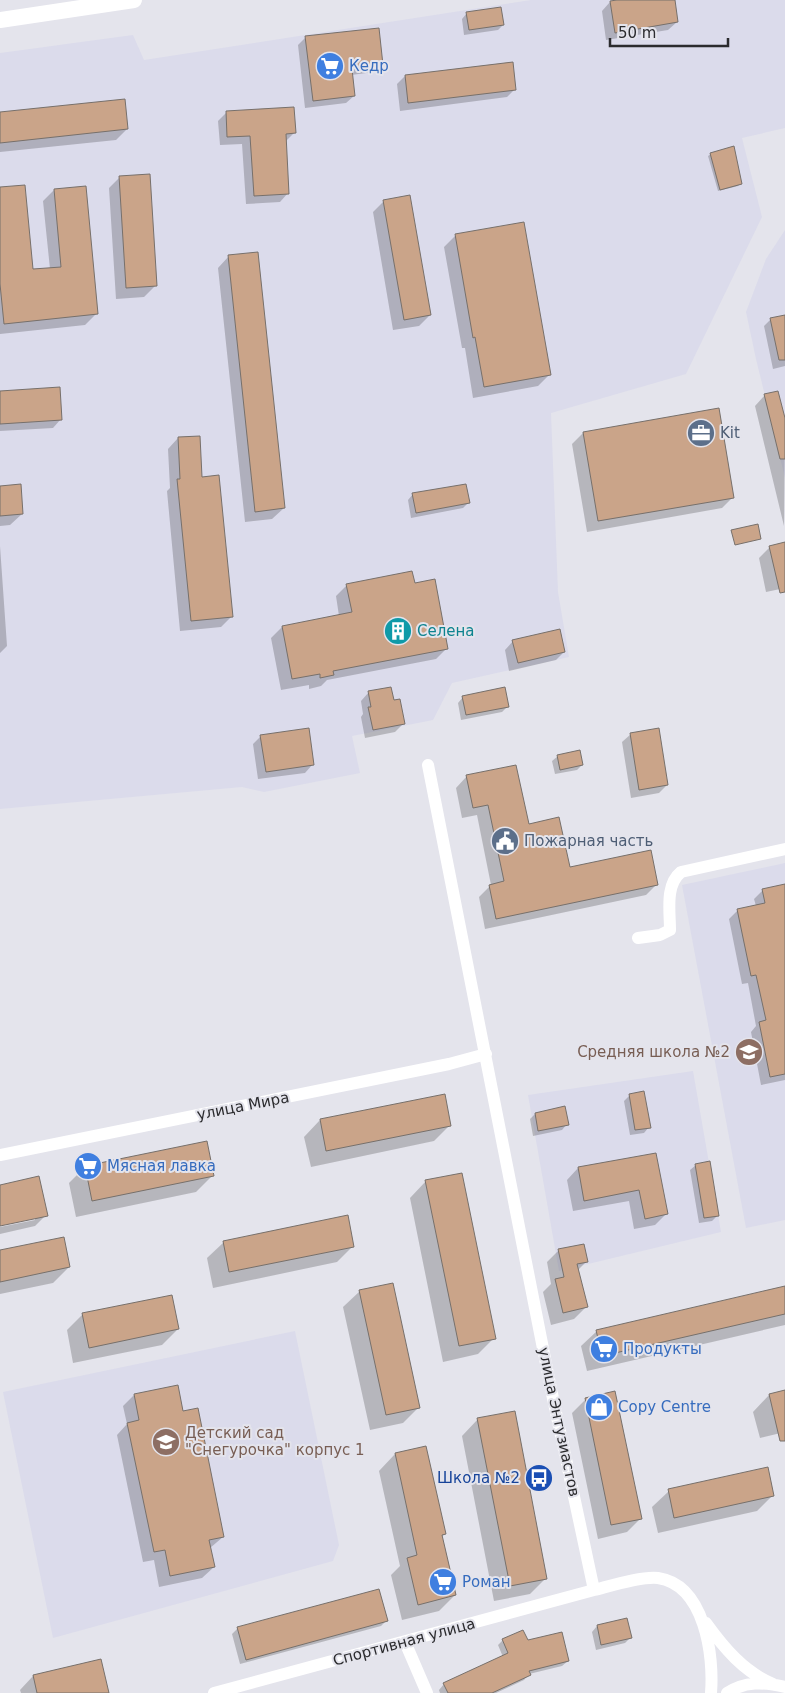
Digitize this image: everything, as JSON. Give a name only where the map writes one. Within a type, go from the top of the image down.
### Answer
[{"type":"street","points":[[0,20],[134,0]]},
{"type":"street","name":"улица Энтузиастов","points":[[428,765],[550,1382],[594,1590]]},
{"type":"street","points":[[638,938],[670,930],[671,888],[673,881],[681,872],[785,849]]},
{"type":"street","name":"улица Мира","points":[[0,1155],[449,1064],[486,1054]]},
{"type":"street","points":[[594,1590],[644,1579],[658,1578],[681,1589],[690,1598],[700,1615],[729,1651],[748,1670],[759,1678],[779,1686]]},
{"type":"street","name":"Спортивная улица","points":[[214,1693],[594,1590]]},
{"type":"street","points":[[700,1615],[711,1655],[711,1693]]},
{"type":"street","points":[[405,1642],[427,1693]]},
{"type":"street","points":[[727,1693],[746,1684],[779,1686]]},
{"type":"shaded area","points":[[531,0],[785,0],[785,128],[742,138],[762,217],[686,374],[551,413],[558,592],[569,657],[452,683],[433,720],[352,736],[360,773],[264,792],[242,787],[0,809],[0,53],[133,35],[144,60]]},
{"type":"shaded area","points":[[785,230],[785,478],[746,312],[766,259]]},
{"type":"shaded area","name":"Средняя школа №2","points":[[785,863],[785,1220],[746,1228],[682,885]]},
{"type":"shaded area","points":[[693,1071],[721,1232],[559,1271],[528,1095]]},
{"type":"shaded area","name":"Детский сад \"Снегурочка\" корпус 1","points":[[295,1331],[339,1545],[333,1561],[53,1638],[3,1392]]},
{"type":"building","points":[[675,0],[678,22],[615,33],[610,1]]},
{"type":"building","points":[[501,7],[504,25],[469,30],[466,12]]},
{"type":"building","name":"Кедр","points":[[379,28],[383,65],[352,69],[355,96],[313,101],[305,36]]},
{"type":"building","points":[[513,62],[516,90],[408,103],[405,75]]},
{"type":"building","points":[[125,99],[128,129],[0,143],[0,112]]},
{"type":"building","points":[[294,107],[296,133],[286,134],[289,194],[254,196],[250,136],[227,137],[226,111]]},
{"type":"building","points":[[734,146],[742,184],[720,190],[710,153]]},
{"type":"building","points":[[150,174],[157,286],[126,288],[119,176]]},
{"type":"building","points":[[25,185],[33,269],[61,267],[54,189],[86,186],[98,314],[4,324],[0,284],[0,187]]},
{"type":"building","points":[[410,195],[431,315],[404,320],[383,200]]},
{"type":"building","points":[[524,222],[551,375],[484,387],[475,337],[473,338],[455,234]]},
{"type":"building","points":[[258,252],[285,508],[255,512],[228,255]]},
{"type":"building","points":[[785,315],[785,360],[779,360],[770,318]]},
{"type":"building","points":[[60,387],[62,420],[0,424],[0,391]]},
{"type":"building","points":[[778,391],[785,418],[785,459],[780,459],[764,394]]},
{"type":"building","points":[[719,408],[734,498],[598,521],[583,432]]},
{"type":"building","points":[[200,436],[202,477],[219,475],[233,617],[191,621],[177,479],[180,479],[178,437]]},
{"type":"building","points":[[21,484],[23,514],[0,516],[0,486]]},
{"type":"building","points":[[466,484],[470,503],[416,513],[412,493]]},
{"type":"building","points":[[758,524],[761,539],[735,545],[731,530]]},
{"type":"building","points":[[785,542],[785,592],[780,593],[769,546]]},
{"type":"building","name":"Селена","points":[[412,571],[415,583],[435,579],[448,649],[333,671],[334,675],[320,678],[320,674],[292,679],[282,626],[352,612],[346,584]]},
{"type":"building","points":[[560,629],[565,652],[518,663],[512,640]]},
{"type":"building","points":[[391,687],[394,700],[400,699],[405,724],[373,730],[368,707],[371,707],[368,691]]},
{"type":"building","points":[[505,687],[509,707],[466,715],[462,696]]},
{"type":"building","points":[[309,728],[314,765],[266,772],[260,735]]},
{"type":"building","points":[[659,728],[668,785],[639,790],[630,733]]},
{"type":"building","points":[[580,750],[583,765],[560,770],[557,755]]},
{"type":"building","points":[[516,765],[529,824],[559,817],[570,867],[651,850],[658,885],[496,919],[489,885],[504,881],[488,805],[473,808],[466,775]]},
{"type":"building","points":[[785,884],[785,1074],[770,1077],[759,1022],[766,1020],[756,975],[751,976],[737,909],[765,903],[762,889]]},
{"type":"building","points":[[644,1091],[651,1128],[635,1130],[629,1094]]},
{"type":"building","points":[[445,1094],[451,1126],[326,1151],[320,1119]]},
{"type":"building","points":[[565,1106],[569,1125],[538,1131],[535,1113]]},
{"type":"building","points":[[207,1141],[214,1176],[92,1201],[85,1166]]},
{"type":"building","points":[[656,1153],[668,1214],[645,1219],[639,1190],[584,1201],[578,1167]]},
{"type":"building","points":[[710,1161],[719,1216],[704,1218],[695,1164]]},
{"type":"building","points":[[462,1173],[496,1339],[459,1346],[425,1180]]},
{"type":"building","points":[[39,1176],[48,1216],[0,1226],[0,1185]]},
{"type":"building","points":[[348,1215],[354,1247],[229,1272],[223,1241]]},
{"type":"building","points":[[64,1237],[70,1267],[0,1282],[0,1250]]},
{"type":"building","points":[[584,1244],[588,1262],[577,1264],[588,1307],[563,1313],[555,1279],[564,1277],[558,1249]]},
{"type":"building","points":[[393,1283],[420,1408],[386,1415],[359,1290]]},
{"type":"building","points":[[785,1286],[785,1314],[602,1356],[596,1330]]},
{"type":"building","points":[[172,1295],[179,1329],[89,1348],[82,1313]]},
{"type":"building","points":[[178,1385],[183,1411],[198,1408],[224,1537],[209,1540],[215,1567],[170,1576],[165,1550],[154,1552],[127,1423],[139,1420],[134,1394]]},
{"type":"building","points":[[785,1390],[785,1441],[780,1441],[769,1394]]},
{"type":"building","points":[[615,1391],[642,1519],[611,1525],[585,1398]]},
{"type":"building","points":[[515,1411],[547,1579],[510,1586],[477,1418]]},
{"type":"building","points":[[426,1446],[446,1534],[442,1535],[456,1595],[418,1605],[407,1558],[417,1555],[395,1453]]},
{"type":"building","points":[[768,1467],[774,1496],[674,1518],[668,1489]]},
{"type":"building","points":[[379,1589],[388,1621],[246,1660],[237,1627]]},
{"type":"building","points":[[627,1618],[632,1638],[601,1645],[597,1625]]},
{"type":"building","points":[[523,1630],[528,1640],[562,1632],[569,1661],[529,1671],[531,1675],[492,1693],[448,1693],[443,1683],[508,1653],[502,1639]]},
{"type":"building","points":[[101,1659],[109,1693],[37,1693],[33,1675]]},
{"type":"place","name":"Кедр","points":[[330,66]]},
{"type":"place","name":"Kit","points":[[701,433]]},
{"type":"place","name":"Селена","points":[[398,631]]},
{"type":"place","name":"Пожарная часть","points":[[505,841]]},
{"type":"place","name":"Средняя школа №2","points":[[749,1052]]},
{"type":"place","name":"Мясная лавка","points":[[88,1166]]},
{"type":"place","name":"Продукты","points":[[604,1349]]},
{"type":"place","name":"Copy Centre","points":[[599,1407]]},
{"type":"place","name":"Детский сад \"Снегурочка\" корпус 1","points":[[166,1442]]},
{"type":"place","name":"Школа №2","points":[[539,1478]]},
{"type":"place","name":"Роман","points":[[443,1582]]}]
